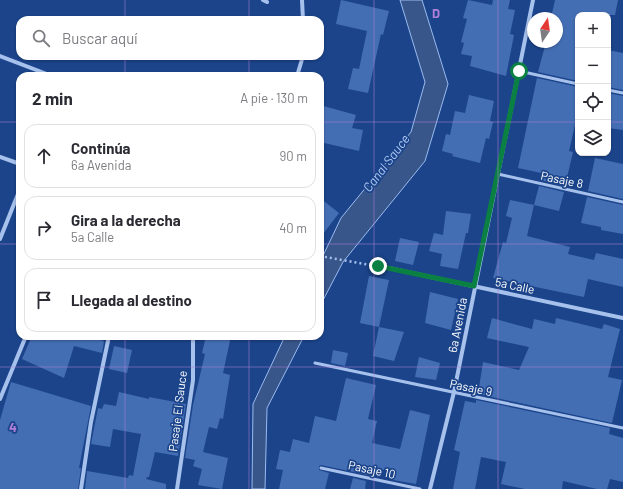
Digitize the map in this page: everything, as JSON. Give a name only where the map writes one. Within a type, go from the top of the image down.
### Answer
[{"type":"street","points":[[302,0],[303,16]]},
{"type":"street","name":"6a Avenida","points":[[430,489],[454,392],[474,286],[533,0]]},
{"type":"street","points":[[0,56],[42,72]]},
{"type":"street","points":[[299,72],[302,60]]},
{"type":"street","points":[[0,157],[16,163]]},
{"type":"street","points":[[0,239],[16,199]]},
{"type":"street","name":"5a Calle","points":[[378,266],[623,318]]},
{"type":"street","points":[[0,399],[24,340]]},
{"type":"street","points":[[81,489],[91,422],[108,340]]},
{"type":"street","name":"Pasaje El Sauce","points":[[177,489],[193,380],[193,340]]},
{"type":"lane","points":[[519,71],[575,83]]},
{"type":"lane","points":[[611,91],[623,93]]},
{"type":"lane","name":"Pasaje 8","points":[[498,174],[623,202]]},
{"type":"lane","name":"Pasaje 9","points":[[316,363],[623,428]]},
{"type":"lane","name":"Pasaje 10","points":[[321,468],[420,489]]},
{"type":"path","points":[[324,257],[347,262],[378,266]]},
{"type":"water","name":"Canal Sauce","points":[[400,0],[422,0],[448,84],[425,161],[343,262],[324,298],[324,254],[341,218],[411,132],[425,82]]},
{"type":"water","points":[[283,340],[302,340],[267,408],[265,489],[252,489],[253,404]]},
{"type":"building","points":[[341,0],[389,11],[383,35],[381,34],[368,93],[348,89],[353,68],[359,69],[367,31],[336,24]]},
{"type":"building","points":[[468,0],[492,5],[493,0],[510,0],[508,9],[515,10],[510,34],[514,35],[506,76],[470,66],[472,56],[461,54],[464,43],[461,42],[467,19],[463,18]]},
{"type":"building","points":[[555,0],[618,0],[615,15],[611,15],[611,12],[575,12],[575,80],[538,72],[544,48],[563,48],[563,12],[552,12]]},
{"type":"building","points":[[611,51],[623,53],[623,90],[611,88]]},
{"type":"building","points":[[537,78],[575,86],[575,125],[569,151],[573,152],[565,186],[540,180],[541,173],[518,168]]},
{"type":"building","points":[[611,94],[623,96],[623,130],[611,128]]},
{"type":"building","points":[[469,95],[494,101],[490,121],[493,122],[489,139],[486,138],[480,163],[452,156],[453,154],[442,151],[446,134],[450,135],[455,111],[465,113]]},
{"type":"building","points":[[324,106],[356,115],[352,128],[363,130],[359,151],[324,143]]},
{"type":"building","points":[[595,158],[623,164],[623,199],[588,191]]},
{"type":"building","points":[[539,186],[564,192],[559,211],[534,205]]},
{"type":"building","points":[[587,197],[623,205],[623,234],[601,230],[601,227],[581,223]]},
{"type":"building","points":[[510,200],[534,205],[527,236],[570,247],[568,254],[594,260],[596,253],[623,259],[623,287],[588,279],[584,297],[493,278],[503,242],[506,243],[512,218],[506,216]]},
{"type":"building","points":[[324,201],[339,213],[324,233]]},
{"type":"building","points":[[446,211],[471,214],[468,233],[466,233],[458,269],[440,266],[442,254],[429,251],[434,233],[443,235]]},
{"type":"building","points":[[400,238],[419,242],[413,265],[395,261]]},
{"type":"building","points":[[369,276],[389,280],[379,327],[360,323]]},
{"type":"building","points":[[430,292],[458,299],[451,330],[425,323]]},
{"type":"building","points":[[492,318],[532,329],[534,319],[555,324],[556,318],[602,329],[604,324],[620,329],[608,377],[622,380],[612,423],[478,394],[483,362],[519,370],[529,347],[487,338]]},
{"type":"building","points":[[379,327],[404,332],[394,361],[373,356]]},
{"type":"building","points":[[30,340],[104,341],[102,353],[74,346],[64,378],[22,359]]},
{"type":"building","points":[[205,340],[230,340],[223,373],[230,375],[223,419],[220,418],[217,429],[209,427],[203,452],[228,458],[222,489],[198,485],[202,469],[193,466],[195,460],[185,458],[193,405],[205,354],[202,353]]},
{"type":"building","points":[[114,346],[132,350],[127,373],[109,369]]},
{"type":"building","points":[[333,350],[348,353],[345,366],[331,363]]},
{"type":"building","points":[[419,357],[440,363],[436,380],[415,377]]},
{"type":"building","points":[[346,378],[376,385],[368,419],[377,421],[372,443],[400,449],[410,410],[430,415],[416,484],[393,480],[394,472],[369,467],[368,475],[321,465],[319,466],[319,470],[329,473],[325,489],[279,489],[283,470],[276,469],[280,450],[290,452],[293,439],[309,443],[315,416],[336,421]]},
{"type":"building","points":[[11,382],[91,406],[79,468],[81,468],[78,489],[0,489],[0,420]]},
{"type":"building","points":[[119,392],[149,399],[149,397],[186,404],[178,456],[155,452],[149,477],[146,479],[166,484],[166,489],[85,489],[87,471],[128,478],[129,475],[133,476],[141,434],[113,429],[110,447],[91,444],[98,408],[102,409],[104,404],[116,406]]},
{"type":"building","points":[[476,400],[610,428],[609,434],[623,438],[623,482],[610,479],[607,489],[597,489],[563,481],[562,489],[525,489],[501,484],[506,462],[481,457],[475,489],[453,489],[460,452],[454,450],[465,401],[476,403]]},
{"type":"building","points":[[353,478],[366,481],[365,489],[350,489]]},
{"type":"route","points":[[378,266],[474,286],[496,187],[519,71]]}]
